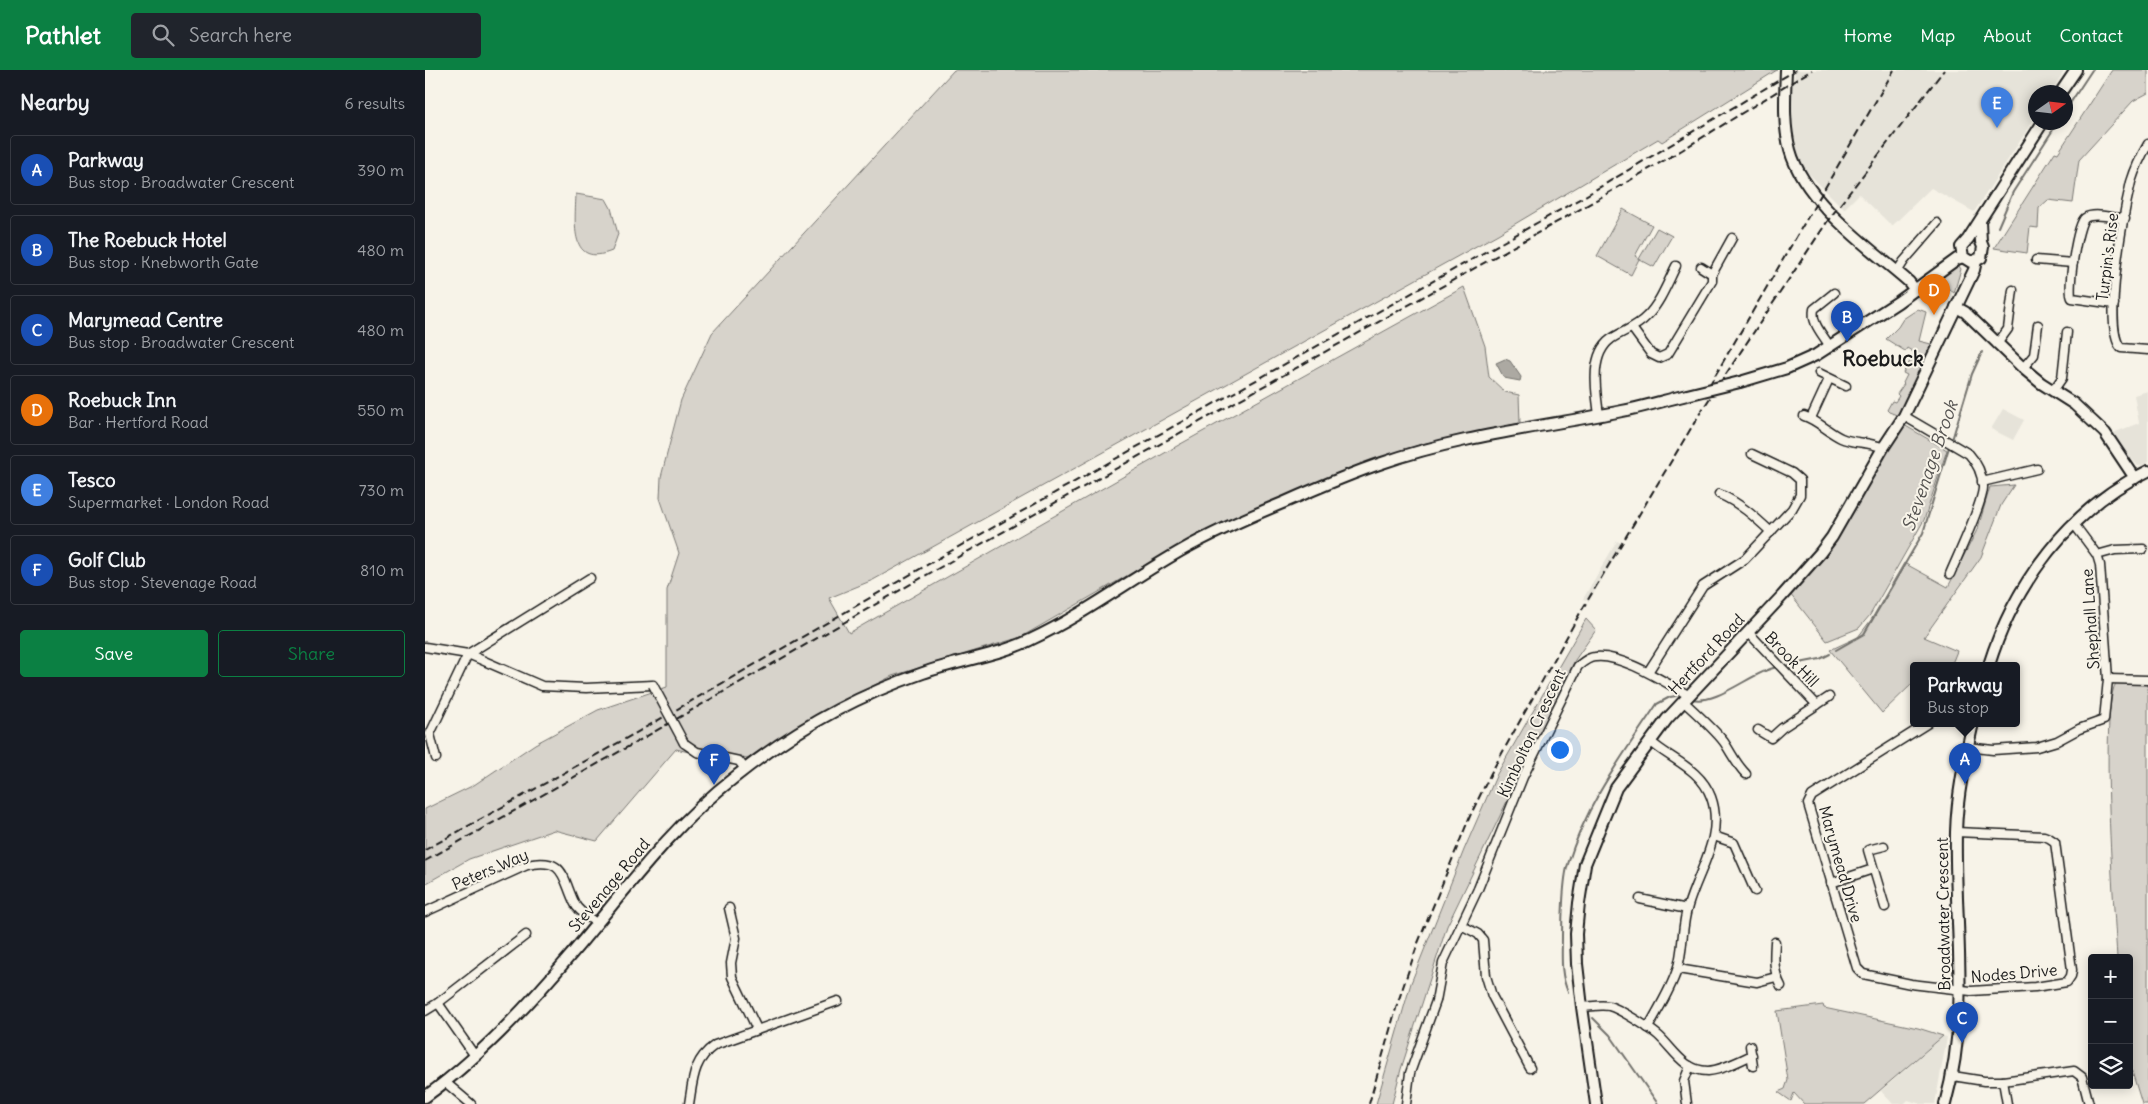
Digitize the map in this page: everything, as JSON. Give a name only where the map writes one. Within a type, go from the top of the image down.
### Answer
[{"type":"street","points":[[1786,70],[1785,122],[1790,151],[1804,182],[1846,227],[1909,282],[1915,290]]},
{"type":"street","points":[[2066,85],[2076,70]]},
{"type":"street","points":[[1980,221],[1983,253],[1976,261],[1971,262],[1963,257],[1961,247],[1980,221],[2038,130]]},
{"type":"street","name":"Turpin's Rise","points":[[2148,144],[2138,162],[2131,182],[2114,304],[2114,330],[2117,344],[2127,350],[2148,350]]},
{"type":"street","points":[[2114,304],[2072,298],[2070,292],[2073,263],[2081,224],[2085,218],[2091,216],[2125,219]]},
{"type":"street","points":[[1897,272],[1904,261],[1937,223]]},
{"type":"street","points":[[1632,328],[1651,354],[1659,358],[1672,350],[1711,281],[1712,274],[1732,238]]},
{"type":"street","points":[[1968,239],[1975,239],[1981,242]]},
{"type":"street","name":"Stevenage Road","points":[[425,1097],[475,1056],[569,958],[596,923],[664,844],[698,809],[745,769],[789,737],[872,692],[924,672],[1027,642],[1182,550],[1248,518],[1340,478],[1422,450],[1626,411],[1740,382],[1798,364],[1830,346],[1915,290],[1957,259],[1963,257]]},
{"type":"street","points":[[2036,260],[2073,263]]},
{"type":"street","name":"Hertford Road","points":[[1596,1104],[1581,1008],[1577,964],[1577,934],[1585,864],[1616,788],[1650,741],[1685,698],[1820,553],[1843,518],[1903,416],[1975,270],[1976,261]]},
{"type":"street","points":[[1599,415],[1596,376],[1597,362],[1601,349],[1610,340],[1632,328],[1650,313],[1676,266]]},
{"type":"street","points":[[1701,267],[1712,274]]},
{"type":"street","points":[[1997,344],[2008,329],[2013,290]]},
{"type":"street","points":[[1830,346],[1814,322],[1813,316],[1814,309],[1834,293]]},
{"type":"street","points":[[1956,307],[1965,312],[2023,368],[2074,404],[2105,433],[2135,478]]},
{"type":"street","points":[[2023,368],[2034,355],[2038,325]]},
{"type":"street","points":[[2053,391],[2062,378],[2067,332]]},
{"type":"street","points":[[1819,373],[1846,386]]},
{"type":"street","points":[[1829,379],[1807,417],[1842,438],[1875,444],[1883,448]]},
{"type":"street","points":[[1903,416],[1969,454],[1977,462],[1983,487],[1980,500],[1950,574]]},
{"type":"street","points":[[1647,672],[1703,586],[1745,559],[1792,509],[1800,495],[1799,480],[1791,473],[1752,454]]},
{"type":"street","points":[[1982,482],[2037,469]]},
{"type":"street","points":[[1990,662],[2006,620],[2025,581],[2054,544],[2091,508],[2148,471]]},
{"type":"street","points":[[1719,494],[1734,501],[1771,532]]},
{"type":"street","name":"Shephall Lane","points":[[1967,747],[1993,750],[2037,747],[2057,741],[2079,729],[2105,720],[2108,680],[2100,565],[2097,554],[2074,524]]},
{"type":"street","points":[[2097,554],[2115,550],[2143,549]]},
{"type":"street","points":[[436,758],[430,734],[468,654],[590,578]]},
{"type":"street","name":"Brook Hill","points":[[1748,632],[1817,705]]},
{"type":"street","points":[[425,647],[468,654],[542,686],[586,688],[653,685],[684,743],[697,752],[739,761],[745,769]]},
{"type":"street","name":"Kimbolton Crescent","points":[[1406,1104],[1410,1073],[1436,1001],[1443,962],[1461,925],[1523,777],[1578,666],[1595,657],[1627,663],[1647,672],[1685,698],[1725,744],[1736,765],[1746,774]]},
{"type":"street","points":[[2108,680],[2148,680]]},
{"type":"street","name":"Brook Hill","points":[[1759,730],[1771,738],[1781,728],[1829,697]]},
{"type":"street","name":"Marymead Drive","points":[[1922,727],[1812,796],[1810,800],[1810,813],[1857,968],[1863,974],[1960,990]]},
{"type":"street","name":"Broadwater Crescent","points":[[1945,1104],[1953,1076],[1961,1007],[1956,832],[1958,804],[1972,727]]},
{"type":"street","points":[[1648,1028],[1678,969],[1687,909],[1714,836],[1714,806],[1704,785],[1684,763],[1650,741]]},
{"type":"street","name":"Nodes Drive","points":[[1956,832],[2044,836],[2054,841],[2057,848],[2072,970],[2069,980],[2061,984],[1999,991],[1960,990]]},
{"type":"street","points":[[1714,836],[1734,843],[1748,884],[1755,891]]},
{"type":"street","points":[[1884,846],[1868,850],[1885,907]]},
{"type":"street","name":"Peters Way","points":[[425,912],[527,865],[540,862],[554,866],[565,875],[576,906],[596,923]]},
{"type":"street","points":[[1831,883],[1873,869]]},
{"type":"street","points":[[1640,899],[1648,904],[1687,909]]},
{"type":"street","points":[[729,908],[735,938],[731,963],[732,977],[757,1029]]},
{"type":"street","points":[[1461,925],[1478,934],[1483,940],[1486,976],[1492,996],[1530,1068]]},
{"type":"street","points":[[425,1011],[525,935]]},
{"type":"street","points":[[1775,942],[1774,961],[1776,976],[1781,986]]},
{"type":"street","points":[[1678,969],[1757,982],[1776,976]]},
{"type":"street","points":[[689,1104],[694,1072],[705,1053],[715,1045],[838,1001]]},
{"type":"street","points":[[438,1003],[475,1056]]},
{"type":"street","points":[[1581,1008],[1610,1006],[1657,1034],[1682,1061],[1700,1070],[1710,1071],[1751,1055]]},
{"type":"street","points":[[1751,1046],[1753,1066]]},
{"type":"street","points":[[1687,1104],[1684,1081],[1690,1066]]},
{"type":"street","points":[[1953,1076],[1984,1081],[2003,1081],[2074,1071],[2082,1078],[2089,1104]]},
{"type":"street","points":[[2003,1081],[2007,1104]]},
{"type":"street","points":[[445,1082],[471,1104]]},
{"type":"shaded area","points":[[954,70],[1777,70],[1662,142],[1658,139],[1498,234],[873,580],[829,598],[849,633],[1177,446],[1464,287],[1485,346],[1489,377],[1505,392],[1519,395],[1520,423],[1422,444],[1338,473],[1180,545],[1021,637],[892,676],[804,722],[750,759],[706,756],[676,749],[597,841],[554,830],[469,859],[425,884],[425,809],[474,785],[535,744],[598,710],[667,687],[667,590],[679,553],[660,498],[661,477],[681,400],[712,333]]},
{"type":"shaded area","points":[[1795,70],[2065,70],[2055,85],[2028,85],[2028,129],[1974,212],[1931,188],[1892,226],[1859,194],[1844,209],[1800,165],[1788,124]]},
{"type":"shaded area","points":[[2112,70],[2148,70],[2148,93],[2133,101],[2079,160],[2073,203],[2048,200],[2039,208],[2038,228],[2030,227],[2027,253],[1994,248],[2055,152],[2058,153]]},
{"type":"shaded area","points":[[576,194],[606,199],[611,208],[618,234],[612,251],[598,255],[588,253],[581,248],[577,240],[576,230]]},
{"type":"shaded area","points":[[1623,209],[1652,225],[1635,256],[1639,259],[1631,275],[1597,256]]},
{"type":"shaded area","points":[[1657,228],[1672,236],[1654,267],[1639,259]]},
{"type":"shaded area","points":[[1959,266],[1961,269],[1954,293],[1939,281],[1953,268]]},
{"type":"shaded area","points":[[1918,309],[1926,312],[1919,341],[1935,345],[1902,417],[1887,410],[1892,401],[1895,402],[1899,396],[1897,394],[1904,384],[1907,375],[1903,373],[1915,353],[1907,348],[1905,351],[1886,339],[1903,319]]},
{"type":"shaded area","points":[[1505,359],[1510,361],[1521,377],[1520,381],[1504,378],[1496,363]]},
{"type":"shaded area","points":[[2148,391],[2148,463],[2138,466],[2121,447],[2113,433],[2139,423],[2134,395]]},
{"type":"shaded area","points":[[2003,409],[2024,420],[2013,440],[1991,429]]},
{"type":"shaded area","points":[[1904,425],[1947,450],[1924,520],[1870,615],[1859,628],[1827,641],[1790,594],[1822,560]]},
{"type":"shaded area","points":[[2014,485],[2001,505],[1981,557],[1924,637],[1957,651],[1953,661],[1910,662],[1910,686],[1882,713],[1830,650],[1858,637],[1871,620],[1904,563],[1948,587],[1978,528],[1990,487]]},
{"type":"shaded area","points":[[1617,541],[1623,544],[1589,601],[1583,599]]},
{"type":"shaded area","points":[[1586,619],[1596,630],[1575,660],[1447,926],[1401,1069],[1392,1104],[1376,1104],[1411,983],[1464,850],[1497,774]]},
{"type":"shaded area","points":[[2117,682],[2148,683],[2148,1104],[2142,1104],[2133,1075],[2133,954],[2117,954],[2109,812],[2108,767],[2111,698]]},
{"type":"shaded area","points":[[1823,1005],[1824,1008],[1918,1028],[1943,1036],[1864,1104],[1804,1104],[1794,1093],[1791,1101],[1778,1092],[1785,1089],[1788,1080],[1777,1011]]},
{"type":"shaded area","points":[[1943,1036],[1947,1037],[1935,1104],[1921,1104],[1908,1100],[1904,1104],[1893,1104],[1881,1091]]},
{"type":"waterway","name":"Stevenage Brook","points":[[2073,99],[2092,70]]},
{"type":"waterway","name":"Stevenage Brook","points":[[1998,227],[2013,192],[2053,130]]},
{"type":"waterway","name":"Stevenage Brook","points":[[1952,440],[1972,374],[1982,352]]},
{"type":"waterway","name":"Stevenage Brook","points":[[1836,650],[1864,634],[1923,533],[1950,444]]},
{"type":"waterway","name":"Stevenage Brook","points":[[1784,666],[1820,659],[1830,654]]},
{"type":"waterway","name":"Stevenage Brook","points":[[1692,699],[1702,700],[1713,697],[1756,675],[1777,667]]},
{"type":"waterway","name":"Stevenage Brook","points":[[1568,992],[1562,965],[1564,889],[1566,871],[1576,842],[1595,800],[1657,704],[1676,696]]},
{"type":"waterway","name":"Stevenage Brook","points":[[1593,1018],[1610,1035],[1658,1104]]},
{"type":"railway","points":[[425,850],[634,734],[951,551],[1585,196],[1796,70]]},
{"type":"railway","points":[[425,861],[951,561],[1584,207],[1682,150],[1812,70]]},
{"type":"railway","points":[[1703,396],[1894,70]]},
{"type":"railway","points":[[1369,1104],[1397,1005],[1418,943],[1470,816],[1491,773],[1580,613],[1702,410],[1829,219],[1944,70]]},
{"type":"place","name":"Tesco","points":[[1997,128]]},
{"type":"place","name":"Roebuck Inn","points":[[1934,315]]},
{"type":"place","name":"The Roebuck Hotel","points":[[1847,342]]},
{"type":"place","name":"Parkway","points":[[1965,784]]},
{"type":"place","name":"Golf Club","points":[[714,785]]},
{"type":"place","name":"Marymead Centre","points":[[1962,1043]]},
{"type":"district","name":"Roebuck","points":[[1883,359]]}]
